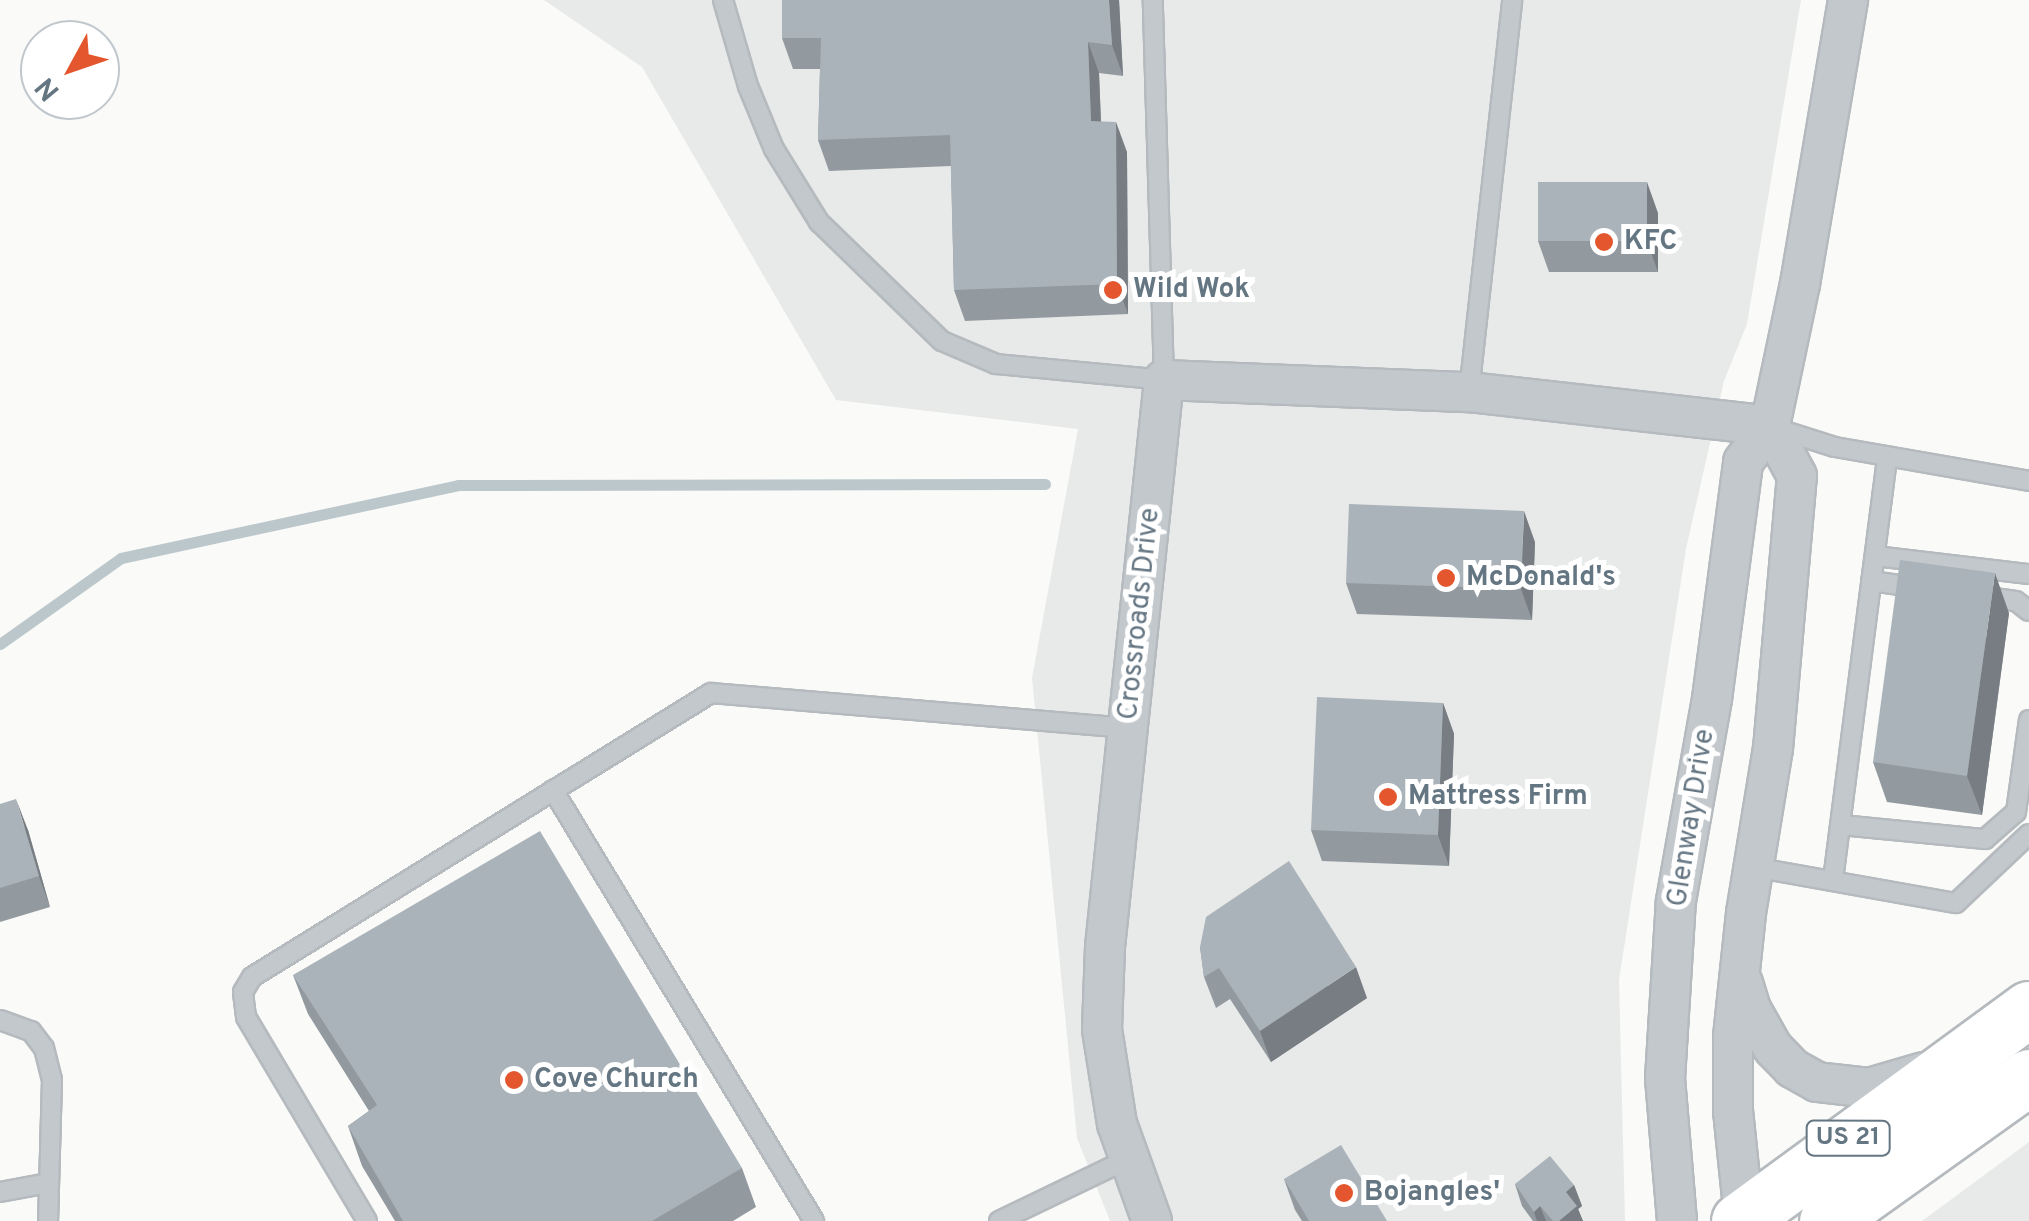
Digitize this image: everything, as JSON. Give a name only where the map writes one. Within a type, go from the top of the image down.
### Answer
[{"type":"main road","name":"US 21","points":[[1742,1219],[1993,1034]]},
{"type":"main road","name":"US 21","points":[[1852,1213],[1942,1137],[2008,1092]]},
{"type":"street","name":"Glenway Drive","points":[[1677,1221],[1665,1079],[1676,901],[1712,699],[1743,462],[1770,426],[1800,284],[1848,0]]},
{"type":"street","points":[[1164,380],[1469,392],[1770,426],[1796,476],[1773,748],[1740,965],[1732,1076],[1742,1219]]},
{"type":"street","name":"Crossroads Drive","points":[[1152,1221],[1117,1124],[1102,1029],[1105,948],[1164,380]]},
{"type":"street","points":[[1740,965],[1751,1010],[1764,1037],[1792,1068],[1816,1082],[1851,1090],[1869,1088],[1993,1034]]},
{"type":"lane","points":[[723,0],[748,86],[774,149],[819,222],[942,341],[996,364],[1164,380]]},
{"type":"lane","name":"Crossroads Drive","points":[[1153,0],[1164,380]]},
{"type":"lane","points":[[1469,392],[1512,0]]},
{"type":"lane","points":[[1770,426],[1835,447],[2029,481]]},
{"type":"lane","points":[[1833,880],[1887,456]]},
{"type":"lane","points":[[1874,556],[2029,574]]},
{"type":"lane","points":[[1871,580],[2016,602],[2029,611]]},
{"type":"lane","points":[[366,1221],[246,1017],[243,992],[252,977],[711,693],[1128,728]]},
{"type":"lane","points":[[1840,825],[1985,839],[2016,812],[2029,720]]},
{"type":"lane","points":[[553,790],[814,1221]]},
{"type":"lane","points":[[1753,866],[1956,903],[2029,834]]},
{"type":"lane","points":[[0,1020],[31,1031],[44,1048],[52,1080],[48,1221]]},
{"type":"lane","points":[[999,1221],[1130,1158]]},
{"type":"lane","points":[[0,1192],[49,1183]]},
{"type":"shaded area","points":[[544,0],[1801,0],[1747,324],[1724,381],[1686,549],[1619,980],[1625,1221],[1110,1221],[1077,1138],[1032,678],[1078,429],[836,400],[642,67]]},
{"type":"shaded area","points":[[2029,1142],[2029,1221],[1922,1221]]},
{"type":"building","points":[[782,0],[1109,0],[1112,45],[1088,42],[1091,121],[1116,122],[1117,284],[954,290],[950,135],[818,140],[821,38],[782,38]]},
{"type":"building","points":[[1538,182],[1647,182],[1647,241],[1538,241]]},
{"type":"building","points":[[1349,504],[1524,511],[1521,589],[1346,583]]},
{"type":"building","points":[[1900,560],[1995,573],[1967,776],[1873,762]]},
{"type":"building","name":"Mattress Firm","points":[[1317,697],[1443,703],[1438,835],[1311,830]]},
{"type":"building","points":[[16,799],[39,876],[0,888],[0,804]]},
{"type":"building","name":"Cove Church","points":[[540,831],[742,1168],[652,1221],[403,1221],[348,1126],[377,1105],[293,975]]},
{"type":"building","points":[[1289,861],[1356,967],[1260,1031],[1219,968],[1204,977],[1200,947],[1206,917]]},
{"type":"building","points":[[1341,1145],[1387,1221],[1309,1221],[1284,1179]]},
{"type":"building","points":[[1550,1156],[1574,1185],[1566,1192],[1577,1206],[1559,1221],[1553,1221],[1540,1206],[1534,1212],[1515,1184]]},
{"type":"waterway","points":[[0,644],[121,558],[458,485],[1045,484]]},
{"type":"place","name":"KFC","points":[[1604,242]]},
{"type":"place","name":"Wild Wok","points":[[1113,290]]},
{"type":"place","name":"McDonald's","points":[[1446,578]]},
{"type":"place","name":"Mattress Firm","points":[[1388,797]]},
{"type":"place","name":"Cove Church","points":[[514,1080]]},
{"type":"place","name":"Bojangles'","points":[[1344,1193]]}]
